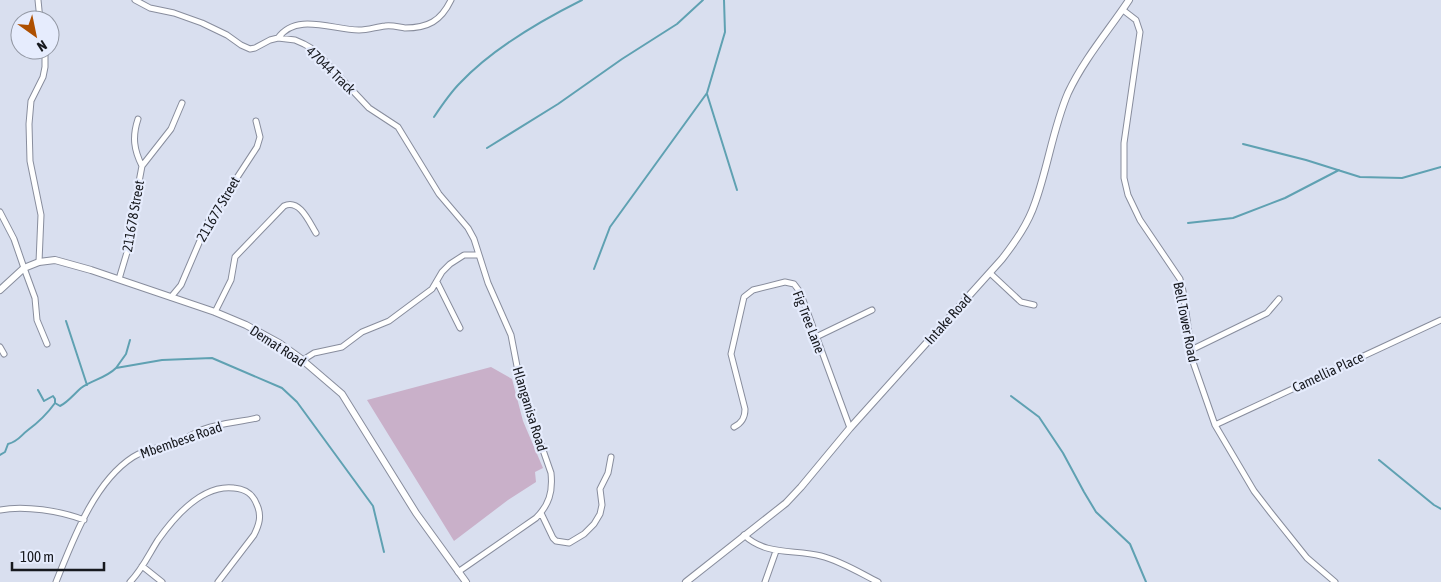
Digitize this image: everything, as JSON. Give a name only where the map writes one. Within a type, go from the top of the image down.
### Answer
[{"type":"street","points":[[135,0],[150,8],[174,13],[202,23],[250,49],[278,38],[285,30],[304,24],[357,30],[386,26],[425,26],[438,19],[451,0]]},
{"type":"street","name":"Intake Road","points":[[686,582],[791,498],[850,428],[990,273],[1019,236],[1035,204],[1055,130],[1069,93],[1088,59],[1129,0]]},
{"type":"street","name":"Bell Tower Road","points":[[1123,10],[1136,20],[1140,32],[1124,143],[1124,178],[1132,207],[1180,279],[1193,362],[1215,425],[1254,491],[1271,514],[1308,558],[1335,582]]},
{"type":"street","name":"47044 Track","points":[[278,38],[294,40],[311,48],[369,108],[398,127],[438,194],[455,212]]},
{"type":"street","points":[[39,262],[41,215],[30,161],[28,124],[31,101],[42,78],[45,60]]},
{"type":"street","name":"211678 Street","points":[[119,280],[132,239],[135,203],[142,166],[171,129],[182,103]]},
{"type":"street","points":[[138,119],[135,128],[134,145],[142,166]]},
{"type":"street","name":"211677 Street","points":[[171,297],[180,285],[208,222],[257,147],[260,137],[256,121]]},
{"type":"street","points":[[215,312],[231,280],[235,257],[284,206],[290,204],[299,209],[310,220],[316,233]]},
{"type":"street","points":[[0,212],[14,239],[35,298],[37,320],[47,344]]},
{"type":"street","name":"Hlanganisa Road","points":[[455,212],[468,228],[488,283],[511,335],[521,387],[551,473],[551,493],[541,513],[517,532],[458,572]]},
{"type":"street","points":[[303,360],[314,353],[342,347],[362,332],[389,321],[432,289],[446,267],[458,258],[464,255],[479,255]]},
{"type":"street","name":"Demat Road","points":[[1,288],[24,268],[39,262],[55,260],[215,312],[261,332],[303,360],[342,394],[416,513],[466,582]]},
{"type":"street","points":[[990,273],[1021,302],[1034,305]]},
{"type":"street","points":[[437,282],[460,328]]},
{"type":"street","name":"Fig Tree Lane","points":[[734,428],[745,416],[745,409],[731,358],[731,347],[742,301],[753,290],[785,282],[794,284],[800,292],[850,428]]},
{"type":"street","points":[[1191,350],[1267,313],[1279,299]]},
{"type":"street","points":[[816,337],[872,310]]},
{"type":"street","name":"Camellia Place","points":[[1215,425],[1441,320]]},
{"type":"street","points":[[0,347],[4,354]]},
{"type":"street","name":"Mbembese Road","points":[[56,582],[84,520],[106,482],[123,464],[148,449],[179,442],[209,428],[257,418]]},
{"type":"street","points":[[541,513],[556,541],[569,543],[584,534],[594,524],[602,510],[600,489],[609,469],[611,457]]},
{"type":"street","points":[[130,582],[175,517],[191,503],[204,494],[218,488],[240,488],[248,492],[256,502],[260,516],[259,526],[218,582]]},
{"type":"street","points":[[0,510],[15,508],[53,512],[71,515],[84,520]]},
{"type":"street","points":[[744,535],[757,546],[776,551],[821,556],[878,582]]},
{"type":"street","points":[[764,582],[776,551]]},
{"type":"street","points":[[142,566],[162,582]]},
{"type":"shaded area","points":[[491,367],[512,379],[523,421],[543,468],[535,472],[536,482],[508,500],[454,541],[367,400]]},
{"type":"waterway","points":[[434,117],[456,87],[487,59],[534,26],[582,0]]},
{"type":"waterway","points":[[487,148],[558,104],[622,59],[677,24],[703,0]]},
{"type":"waterway","points":[[594,269],[610,227],[707,93],[725,32],[724,0]]},
{"type":"waterway","points":[[707,94],[737,190]]},
{"type":"waterway","points":[[1243,144],[1306,160],[1360,177],[1402,178],[1441,167]]},
{"type":"waterway","points":[[1188,223],[1233,218],[1285,198],[1339,170]]},
{"type":"waterway","points":[[66,321],[87,385]]},
{"type":"waterway","points":[[116,368],[126,354],[130,340]]},
{"type":"waterway","points":[[0,455],[5,452],[8,444],[17,440],[36,424],[55,403],[60,406],[81,388],[116,368],[162,360],[212,358],[282,388],[297,402],[373,506],[384,552]]},
{"type":"waterway","points":[[38,390],[44,401],[53,396],[55,403]]},
{"type":"waterway","points":[[1011,396],[1039,417],[1063,453],[1096,512],[1130,544],[1146,582]]},
{"type":"waterway","points":[[1379,460],[1441,509]]}]
